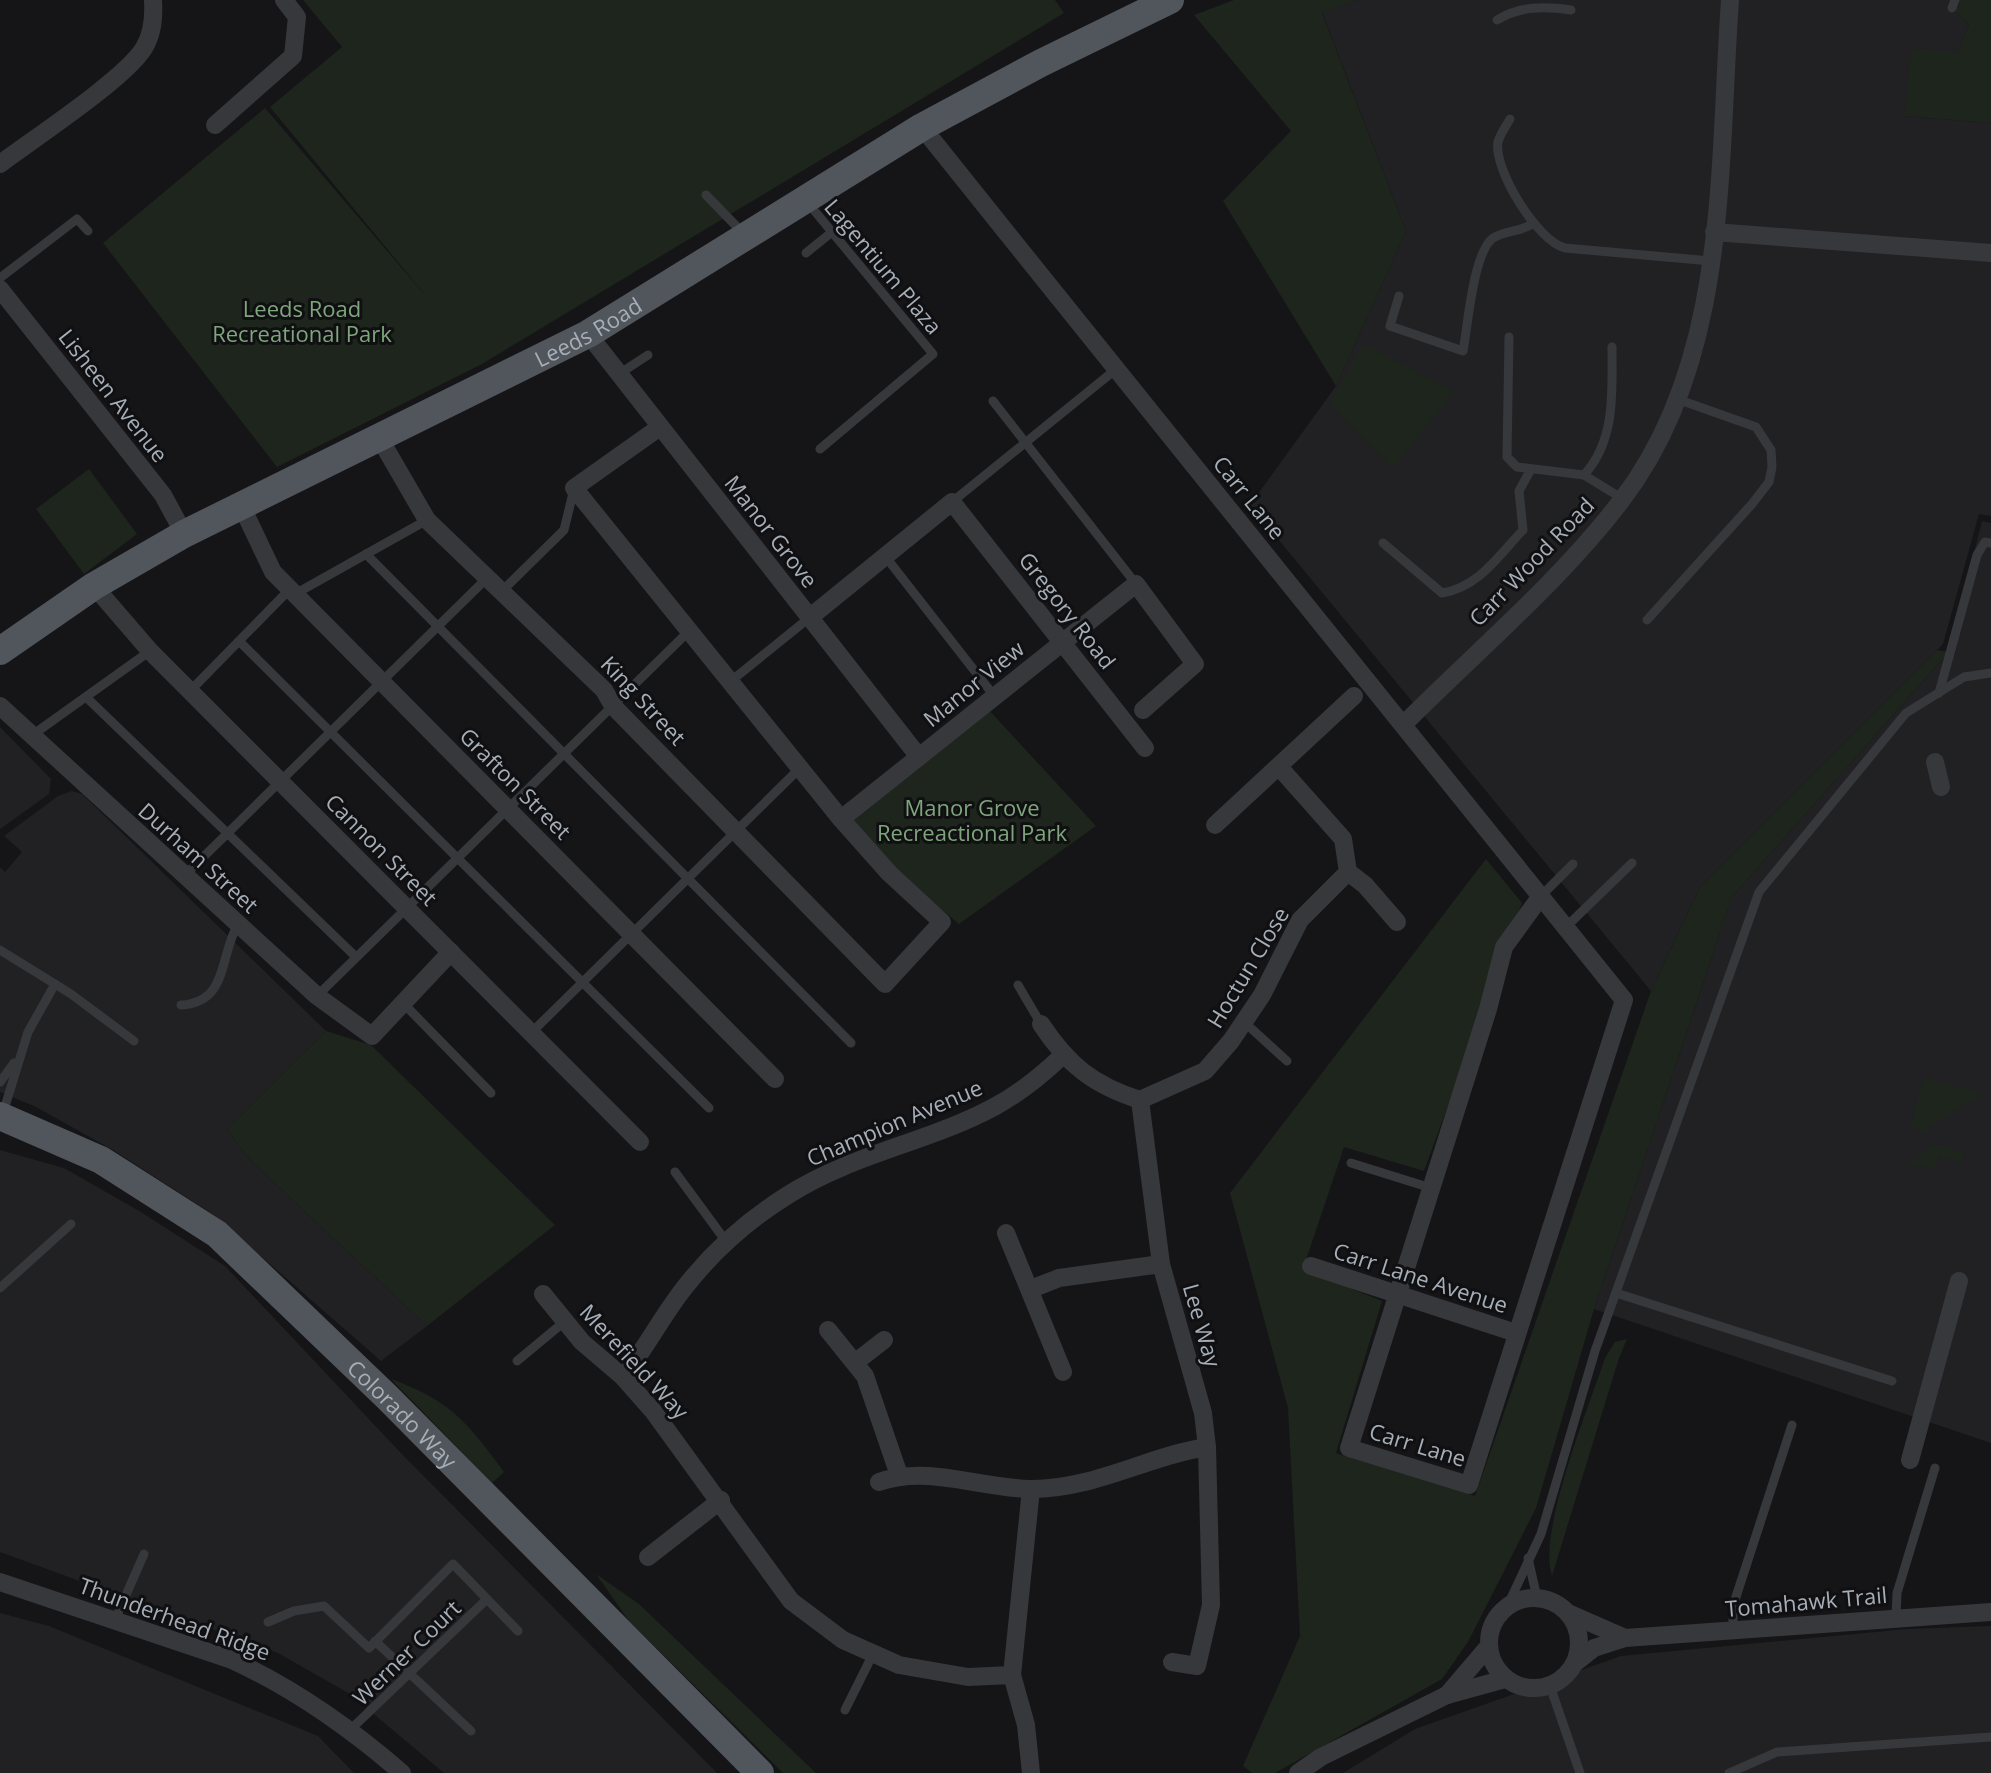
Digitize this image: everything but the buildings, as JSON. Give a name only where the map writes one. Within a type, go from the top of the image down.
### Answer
[{"type":"main road","name":"Leeds Road","points":[[0,651],[94,586],[184,534],[588,334],[922,127],[1041,63],[1170,0]]},
{"type":"main road","name":"Colorado Way","points":[[1,1116],[101,1160],[217,1234],[387,1397],[760,1773]]},
{"type":"street","points":[[0,164],[121,71],[144,49],[153,27],[153,0]]},
{"type":"street","points":[[215,125],[293,56],[297,17],[284,0]]},
{"type":"street","name":"Carr Wood Road","points":[[1405,723],[1593,536],[1623,499],[1666,426],[1702,326],[1714,232],[1730,0]]},
{"type":"street","name":"Carr Lane","points":[[922,127],[1115,370],[1405,723],[1624,1000],[1469,1485],[1450,1482],[1349,1448],[1488,1009],[1504,947],[1541,896]]},
{"type":"street","points":[[1714,232],[1991,253]]},
{"type":"street","name":"Lisheen Avenue","points":[[0,289],[163,495],[184,534]]},
{"type":"street","name":"Manor Grove","points":[[588,334],[919,757]]},
{"type":"street","points":[[660,427],[574,488],[841,819]]},
{"type":"street","name":"King Street","points":[[380,439],[427,520],[604,690],[613,706],[885,984],[942,922],[889,873],[841,819]]},
{"type":"street","points":[[809,618],[952,502]]},
{"type":"street","name":"Gregory Road","points":[[952,502],[1145,748]]},
{"type":"street","name":"Grafton Street","points":[[242,507],[273,572],[775,1079]]},
{"type":"street","points":[[1136,584],[1195,664],[1143,710]]},
{"type":"street","name":"Manor View","points":[[841,819],[1136,584]]},
{"type":"street","name":"Cannon Street","points":[[94,586],[150,651],[640,1142]]},
{"type":"street","points":[[1215,825],[1280,768],[1354,696]]},
{"type":"street","name":"Durham Street","points":[[0,706],[317,996],[372,1036],[403,1003]]},
{"type":"street","points":[[1935,762],[1941,787]]},
{"type":"street","points":[[1280,768],[1343,839],[1348,872],[1365,885],[1397,922]]},
{"type":"street","name":"Hoctun Close","points":[[1140,1100],[1205,1071],[1262,995],[1300,920],[1348,872]]},
{"type":"street","points":[[403,1003],[451,952]]},
{"type":"street","points":[[1041,1024],[1062,1056],[1119,1093],[1140,1100]]},
{"type":"street","name":"Champion Avenue","points":[[623,1377],[683,1288],[725,1240],[791,1193],[844,1166],[992,1108],[1029,1086],[1062,1056]]},
{"type":"street","name":"Lee Way","points":[[1140,1100],[1161,1264],[1203,1413],[1207,1447],[1211,1605],[1197,1666],[1172,1662]]},
{"type":"street","points":[[1006,1233],[1063,1372]]},
{"type":"street","points":[[1031,1289],[1059,1278],[1161,1264]]},
{"type":"street","name":"Carr Lane Avenue","points":[[1311,1266],[1516,1333]]},
{"type":"street","points":[[1910,1460],[1959,1281]]},
{"type":"street","name":"Merefield Way","points":[[543,1294],[582,1342],[623,1377],[653,1411],[721,1500],[791,1601],[843,1640],[872,1656],[906,1667],[968,1677],[1012,1675]]},
{"type":"street","points":[[828,1330],[857,1361],[899,1475]]},
{"type":"street","points":[[857,1361],[884,1340]]},
{"type":"street","points":[[879,1482],[899,1475],[935,1476],[1031,1489],[1107,1477],[1172,1452],[1207,1447]]},
{"type":"street","points":[[1031,1489],[1012,1675],[1026,1725],[1031,1773]]},
{"type":"street","points":[[648,1557],[721,1500]]},
{"type":"street","name":"Thunderhead Ridge","points":[[0,1582],[232,1660],[268,1677],[351,1729],[402,1773]]},
{"type":"street","points":[[1447,1695],[1488,1647],[1496,1618],[1507,1607],[1537,1598]]},
{"type":"street","name":"Tomahawk Trail","points":[[1537,1598],[1552,1602],[1568,1613],[1625,1638]]},
{"type":"street","name":"Tomahawk Trail","points":[[1550,1686],[1594,1648],[1625,1638],[1733,1632],[1896,1616],[1991,1612]]},
{"type":"street","points":[[1568,1613],[1579,1637],[1575,1663]]},
{"type":"street","points":[[1488,1647],[1495,1667],[1505,1679],[1530,1689],[1550,1686]]},
{"type":"street","points":[[1298,1773],[1321,1757],[1447,1695],[1505,1679]]},
{"type":"lane","points":[[1497,20],[1515,11],[1534,8],[1571,10]]},
{"type":"lane","points":[[1510,119],[1498,142],[1499,156],[1514,192],[1548,241],[1565,248],[1711,261]]},
{"type":"lane","points":[[706,195],[745,235]]},
{"type":"lane","name":"Lagentium Plaza","points":[[804,198],[933,354],[820,449]]},
{"type":"lane","points":[[0,278],[77,219],[88,231]]},
{"type":"lane","points":[[1399,296],[1390,326],[1463,351],[1481,252],[1495,237],[1534,223]]},
{"type":"lane","points":[[806,253],[832,232]]},
{"type":"lane","points":[[1509,337],[1507,457],[1517,467],[1584,475],[1623,499]]},
{"type":"lane","points":[[1584,475],[1594,464],[1613,414],[1612,347]]},
{"type":"lane","points":[[619,374],[648,355]]},
{"type":"lane","points":[[952,502],[1115,370]]},
{"type":"lane","points":[[1647,620],[1752,504],[1769,482],[1772,467],[1771,450],[1756,427],[1676,399]]},
{"type":"lane","points":[[993,401],[1136,584]]},
{"type":"lane","points":[[1383,543],[1442,593],[1474,582],[1523,530],[1519,491],[1531,469]]},
{"type":"lane","points":[[503,590],[564,530],[574,488]]},
{"type":"lane","points":[[190,691],[292,591],[427,520]]},
{"type":"lane","points":[[1939,693],[1977,555],[1985,542],[1991,543]]},
{"type":"lane","points":[[366,554],[851,1043]]},
{"type":"lane","points":[[885,556],[995,697]]},
{"type":"lane","points":[[184,876],[488,576]]},
{"type":"lane","points":[[731,681],[809,618]]},
{"type":"lane","points":[[317,996],[689,631]]},
{"type":"lane","points":[[239,641],[709,1108]]},
{"type":"lane","points":[[31,736],[150,651]]},
{"type":"lane","points":[[1507,1607],[1541,1534],[1616,1293],[1759,892],[1906,713],[1964,677],[1991,673]]},
{"type":"lane","points":[[86,697],[356,957]]},
{"type":"lane","points":[[531,1033],[800,768]]},
{"type":"lane","points":[[1566,927],[1632,863]]},
{"type":"lane","points":[[1541,896],[1573,864]]},
{"type":"lane","points":[[181,1005],[202,1002],[214,989],[238,924]]},
{"type":"lane","points":[[0,950],[55,984],[134,1041]]},
{"type":"lane","points":[[1,1116],[18,1057],[44,998],[55,984]]},
{"type":"lane","points":[[1018,985],[1041,1024]]},
{"type":"lane","points":[[403,1003],[491,1093]]},
{"type":"lane","points":[[1243,1021],[1287,1061]]},
{"type":"lane","points":[[0,1082],[18,1057]]},
{"type":"lane","points":[[1351,1163],[1431,1188]]},
{"type":"lane","points":[[675,1172],[725,1240]]},
{"type":"lane","points":[[0,1288],[71,1224]]},
{"type":"lane","points":[[1616,1293],[1892,1381]]},
{"type":"lane","points":[[517,1361],[564,1322]]},
{"type":"lane","points":[[1733,1632],[1733,1606],[1792,1425]]},
{"type":"lane","points":[[1896,1616],[1897,1593],[1935,1468]]},
{"type":"lane","points":[[115,1620],[144,1554]]},
{"type":"lane","points":[[1528,1558],[1537,1598]]},
{"type":"lane","points":[[268,1622],[294,1611],[324,1606],[369,1648],[453,1564],[487,1599]]},
{"type":"lane","name":"Werner Court","points":[[351,1729],[487,1599],[518,1631]]},
{"type":"lane","points":[[375,1641],[471,1731]]},
{"type":"lane","points":[[845,1710],[872,1656]]},
{"type":"lane","points":[[1550,1686],[1580,1773]]},
{"type":"lane","points":[[1729,1773],[1777,1752],[1991,1737]]},
{"type":"shaded area","points":[[1358,0],[1961,0],[1955,12],[1969,24],[1958,52],[1905,116],[1991,123],[1991,516],[1979,514],[1943,644],[1700,887],[1651,991],[1250,505],[1336,386],[1406,231],[1322,12]]},
{"type":"shaded area","points":[[1982,521],[1991,523],[1991,1443],[1594,1309],[1732,897],[1949,652]]},
{"type":"shaded area","points":[[0,727],[51,779],[49,794],[0,829]]},
{"type":"shaded area","points":[[72,791],[82,794],[326,1031],[227,1129],[249,1159],[427,1326],[381,1361],[214,1215],[113,1150],[36,1107],[0,1092],[0,867],[5,872],[22,852],[4,836],[58,796]]},
{"type":"shaded area","points":[[0,1150],[64,1168],[141,1212],[225,1266],[398,1450],[717,1773],[444,1773],[350,1694],[278,1653],[0,1552]]},
{"type":"shaded area","points":[[0,1613],[49,1626],[318,1736],[354,1773],[0,1773]]},
{"type":"shaded area","points":[[1991,1626],[1991,1773],[1343,1773],[1415,1729],[1621,1656],[1907,1629]]},
{"type":"green space","name":"Leeds Road Recreational Park","points":[[303,0],[1055,0],[1064,13],[482,364],[277,467],[103,243],[265,108],[430,301],[270,107],[342,47]]},
{"type":"green space","points":[[1234,0],[1358,0],[1322,13],[1406,231],[1336,386],[1223,201],[1291,131],[1194,15]]},
{"type":"green space","points":[[1961,0],[1991,0],[1991,123],[1905,116],[1911,49],[1958,52],[1969,24],[1955,12]]},
{"type":"green space","points":[[1364,344],[1454,391],[1393,468],[1329,403]]},
{"type":"green space","points":[[89,469],[137,534],[84,574],[36,509]]},
{"type":"green space","points":[[1937,650],[1949,652],[1732,897],[1594,1309],[1536,1508],[1468,1642],[1442,1679],[1275,1773],[1252,1773],[1243,1766],[1300,1636],[1288,1408],[1230,1193],[1486,859],[1522,903],[1424,1171],[1344,1147],[1303,1269],[1382,1301],[1336,1453],[1475,1496],[1651,991],[1700,887]]},
{"type":"green space","name":"Manor Grove Recreactional Park","points":[[988,709],[1096,826],[959,924],[896,871],[846,819]]},
{"type":"green space","points":[[326,1031],[371,1045],[555,1225],[427,1326],[249,1159],[227,1129]]},
{"type":"green space","points":[[1924,1078],[1983,1093],[1920,1134],[1911,1123]]},
{"type":"green space","points":[[1934,1144],[1964,1152],[1961,1163],[1939,1156],[1935,1169],[1909,1164]]},
{"type":"green space","points":[[1627,1339],[1552,1576],[1549,1556],[1552,1530],[1567,1469],[1605,1358],[1615,1342]]},
{"type":"green space","points":[[391,1379],[429,1396],[456,1415],[504,1472],[492,1483]]},
{"type":"green space","points":[[596,1574],[639,1604],[816,1773],[783,1773],[629,1621]]}]
